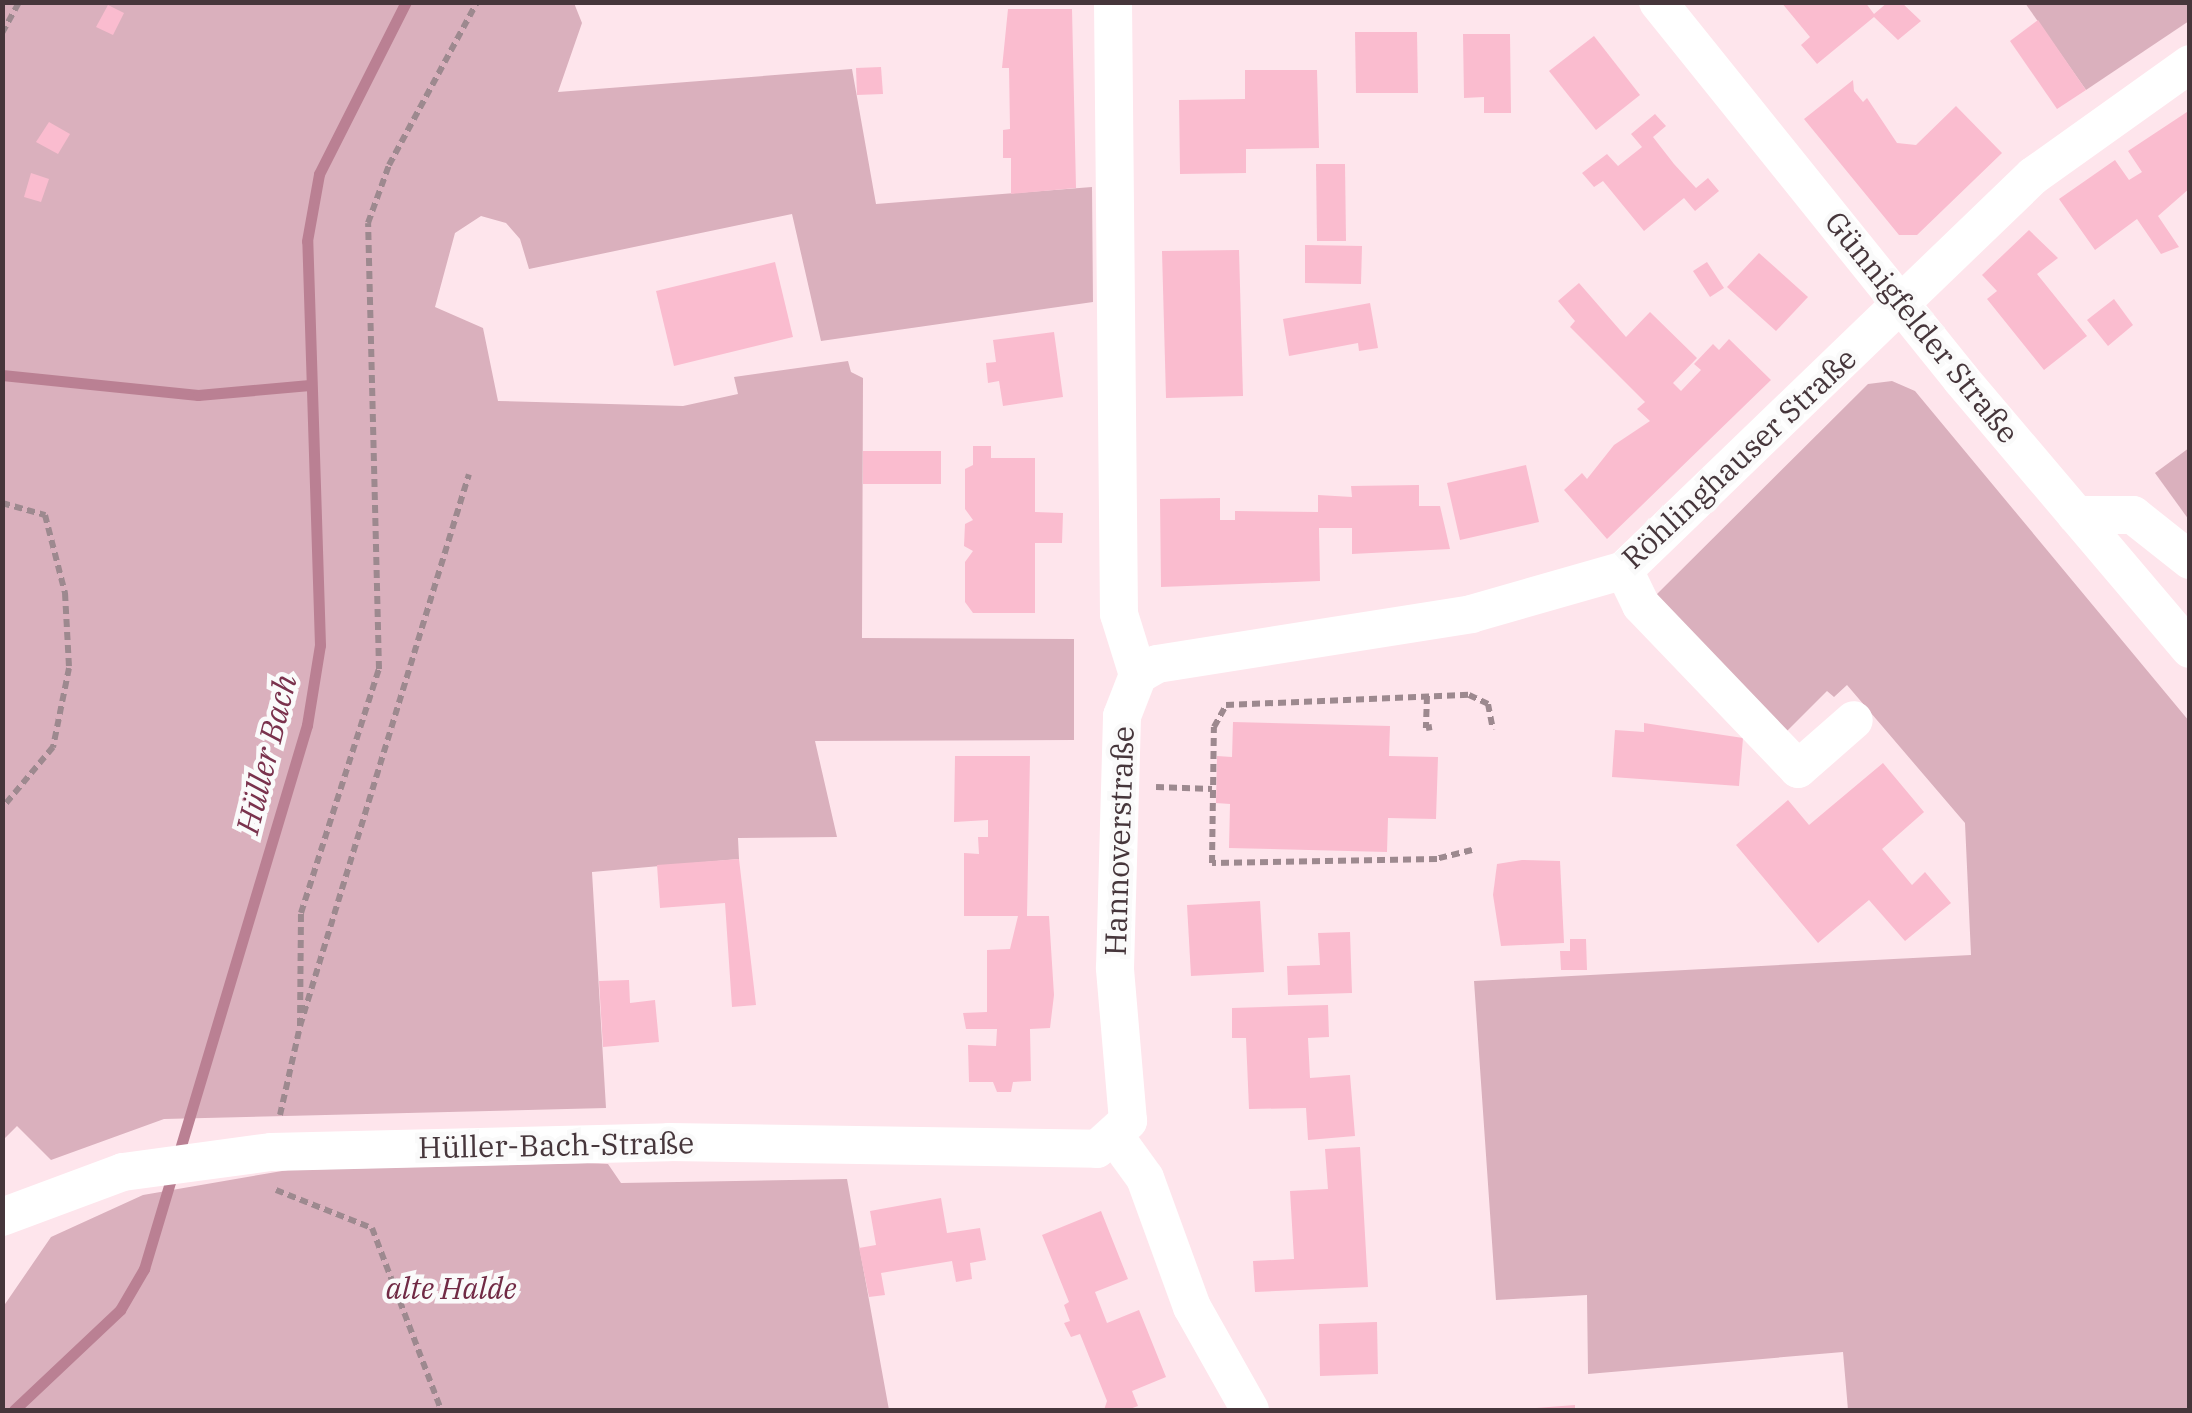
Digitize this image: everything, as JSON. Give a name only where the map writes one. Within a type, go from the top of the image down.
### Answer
[{"type":"street","points":[[1114,2],[1119,614],[1138,675]]},
{"type":"street","name":"Günnigfelder Straße","points":[[1658,2],[2190,649]]},
{"type":"street","name":"Röhlinghauser Straße","points":[[1138,675],[1157,664],[1471,614],[1624,570],[2060,153],[2190,64]]},
{"type":"street","points":[[2076,515],[2134,514],[2190,560]]},
{"type":"street","points":[[1624,570],[1640,605],[1798,769],[1854,720]]},
{"type":"street","name":"Hannoverstraße","points":[[1116,1138],[1128,1121],[1115,968],[1122,716],[1138,675]]},
{"type":"street","points":[[1116,1138],[1145,1178],[1192,1307],[1250,1410]]},
{"type":"street","name":"Hüller-Bach-Straße","points":[[2,1217],[123,1172],[272,1152],[707,1142],[1097,1148],[1116,1138]]},
{"type":"path","points":[[2,32],[19,2]]},
{"type":"path","points":[[300,1026],[300,913],[379,669],[368,224],[390,164],[478,2]]},
{"type":"path","points":[[441,1410],[372,1228],[266,1186],[300,1026],[470,474]]},
{"type":"path","points":[[2,502],[45,516],[65,593],[69,668],[53,746],[2,808]]},
{"type":"path","points":[[1472,850],[1438,858],[1212,864],[1214,727],[1226,705],[1469,694],[1488,704],[1493,730]]},
{"type":"path","points":[[1427,696],[1426,728],[1432,728]]},
{"type":"path","points":[[1154,787],[1212,789]]},
{"type":"green space","points":[[2,3],[574,3],[582,23],[558,92],[852,69],[876,204],[1092,187],[1093,302],[821,341],[792,214],[529,269],[520,239],[506,223],[481,216],[455,233],[435,307],[483,328],[498,401],[683,406],[738,394],[734,377],[848,361],[851,372],[863,378],[862,638],[1074,639],[1074,740],[815,741],[837,837],[738,838],[739,859],[592,872],[606,1108],[164,1119],[51,1160],[17,1126],[3,1140]]},
{"type":"green space","points":[[2025,3],[2189,3],[2189,21],[2086,90]]},
{"type":"green space","points":[[1892,381],[1915,391],[2189,721],[2189,1410],[1848,1410],[1843,1352],[1588,1374],[1587,1295],[1496,1300],[1474,981],[1971,955],[1965,823],[1847,685],[1834,697],[1827,691],[1784,734],[1651,600],[1868,384]]},
{"type":"green space","points":[[2189,448],[2189,520],[2155,473]]},
{"type":"green space","name":"alte Halde","points":[[608,1164],[621,1183],[847,1179],[889,1410],[3,1410],[3,1307],[51,1237],[143,1195],[288,1170]]},
{"type":"building","points":[[1781,2],[1865,2],[1874,14],[1888,2],[1901,2],[1921,21],[1898,40],[1874,17],[1817,64],[1801,45],[1810,37]]},
{"type":"building","points":[[108,5],[124,13],[113,35],[96,27]]},
{"type":"building","points":[[1008,9],[1072,9],[1076,188],[1011,194],[1011,158],[1003,158],[1003,130],[1010,129],[1009,68],[1002,68]]},
{"type":"building","points":[[2038,20],[2086,90],[2057,109],[2010,41]]},
{"type":"building","points":[[1355,32],[1417,32],[1418,93],[1356,93]]},
{"type":"building","points":[[1463,34],[1510,34],[1511,113],[1484,113],[1484,97],[1464,98]]},
{"type":"building","points":[[1594,36],[1640,95],[1596,130],[1549,71]]},
{"type":"building","points":[[881,67],[883,94],[857,95],[856,68]]},
{"type":"building","points":[[1245,70],[1317,70],[1319,148],[1246,149],[1246,173],[1180,174],[1179,100],[1245,99]]},
{"type":"building","points":[[1853,80],[1854,91],[1863,102],[1867,98],[1897,143],[1916,145],[1956,106],[2002,153],[1917,235],[1899,235],[1804,119]]},
{"type":"building","points":[[2190,110],[2190,188],[2158,216],[2179,247],[2161,254],[2137,219],[2095,250],[2059,199],[2115,160],[2129,180],[2142,172],[2128,151]]},
{"type":"building","points":[[1655,114],[1666,126],[1653,137],[1674,164],[1696,188],[1708,178],[1719,191],[1695,211],[1684,198],[1644,231],[1603,181],[1594,187],[1582,173],[1607,154],[1618,166],[1642,147],[1631,134]]},
{"type":"building","points":[[49,122],[70,134],[58,154],[36,142]]},
{"type":"building","points":[[1316,164],[1345,164],[1346,241],[1317,241]]},
{"type":"building","points":[[31,173],[49,179],[41,202],[24,197]]},
{"type":"building","points":[[2029,230],[2058,258],[2037,274],[2087,336],[2044,370],[1987,299],[1997,291],[1982,275]]},
{"type":"building","points":[[1305,245],[1362,246],[1361,284],[1305,283]]},
{"type":"building","points":[[1239,250],[1243,396],[1166,398],[1162,251]]},
{"type":"building","points":[[1759,253],[1808,297],[1776,331],[1727,287]]},
{"type":"building","points":[[775,262],[793,337],[674,366],[656,291]]},
{"type":"building","points":[[1707,262],[1724,288],[1710,297],[1693,271]]},
{"type":"building","points":[[1579,283],[1626,337],[1650,312],[1697,358],[1673,383],[1681,391],[1701,370],[1694,364],[1713,344],[1719,350],[1729,339],[1771,380],[1607,539],[1564,490],[1582,473],[1587,479],[1614,445],[1650,421],[1637,409],[1645,402],[1570,327],[1575,321],[1558,301]]},
{"type":"building","points":[[2114,299],[2133,325],[2108,346],[2087,320]]},
{"type":"building","points":[[1370,303],[1378,348],[1359,351],[1358,343],[1289,356],[1283,319]]},
{"type":"building","points":[[1054,332],[1063,397],[1003,406],[999,381],[988,383],[986,363],[996,362],[993,340]]},
{"type":"building","points":[[973,446],[991,446],[991,458],[1035,458],[1035,512],[1063,513],[1062,543],[1035,543],[1035,613],[973,613],[965,602],[965,562],[973,551],[964,546],[965,524],[973,520],[965,509],[965,469],[973,465]]},
{"type":"building","points":[[863,451],[941,451],[941,484],[863,484]]},
{"type":"building","points":[[1526,465],[1539,522],[1460,540],[1447,483]]},
{"type":"building","points":[[1419,485],[1419,506],[1440,506],[1450,549],[1352,554],[1352,528],[1319,528],[1320,581],[1161,587],[1160,499],[1220,498],[1220,520],[1235,520],[1235,511],[1318,512],[1318,495],[1352,497],[1351,486]]},
{"type":"building","points":[[1233,722],[1390,726],[1389,756],[1438,757],[1436,819],[1388,818],[1387,852],[1229,848],[1230,804],[1216,803],[1217,756],[1232,757]]},
{"type":"building","points":[[1644,723],[1743,738],[1739,786],[1612,777],[1615,730],[1644,732]]},
{"type":"building","points":[[955,756],[1030,756],[1027,916],[1049,916],[1054,995],[1050,1028],[1030,1029],[1031,1081],[1013,1082],[1011,1092],[997,1092],[993,1082],[969,1082],[968,1045],[996,1046],[997,1029],[966,1029],[963,1013],[987,1012],[987,950],[1010,949],[1018,916],[964,916],[964,853],[979,854],[978,837],[988,837],[988,820],[954,822]]},
{"type":"building","points":[[1883,763],[1924,812],[1882,849],[1912,885],[1925,872],[1951,903],[1905,941],[1869,900],[1818,943],[1736,845],[1788,800],[1809,825]]},
{"type":"building","points":[[739,859],[756,1005],[732,1007],[725,903],[660,908],[657,865]]},
{"type":"building","points":[[1560,861],[1564,943],[1501,946],[1493,895],[1497,864]]},
{"type":"building","points":[[1260,901],[1264,972],[1191,976],[1187,905]]},
{"type":"building","points":[[1350,932],[1352,993],[1288,995],[1287,966],[1320,965],[1318,933]]},
{"type":"building","points":[[1570,939],[1586,939],[1587,970],[1561,970],[1560,951],[1570,951]]},
{"type":"building","points":[[629,980],[630,1003],[655,1000],[659,1042],[603,1047],[599,981]]},
{"type":"building","points":[[1328,1005],[1329,1037],[1308,1038],[1310,1078],[1350,1075],[1355,1136],[1308,1140],[1306,1108],[1249,1109],[1246,1038],[1232,1038],[1232,1008]]},
{"type":"building","points":[[1360,1147],[1368,1287],[1255,1292],[1253,1261],[1294,1259],[1290,1191],[1328,1189],[1325,1149]]},
{"type":"building","points":[[941,1198],[947,1233],[980,1228],[986,1260],[970,1263],[972,1279],[956,1282],[952,1261],[881,1273],[885,1295],[869,1297],[859,1248],[876,1245],[870,1211]]},
{"type":"building","points":[[1101,1211],[1128,1279],[1095,1292],[1107,1323],[1139,1310],[1166,1377],[1132,1391],[1138,1406],[1127,1410],[1104,1410],[1107,1401],[1080,1334],[1071,1337],[1064,1323],[1070,1321],[1064,1305],[1069,1302],[1042,1235]]},
{"type":"building","points":[[1377,1322],[1378,1374],[1320,1376],[1319,1324]]},
{"type":"building","points":[[1575,1405],[1575,1410],[1536,1410],[1536,1408]]},
{"type":"waterway","name":"Hüller Bach","points":[[14,1410],[120,1310],[144,1269],[307,725],[320,645],[307,241],[319,174],[406,2]]},
{"type":"waterway","points":[[2,375],[198,395],[310,385]]}]
